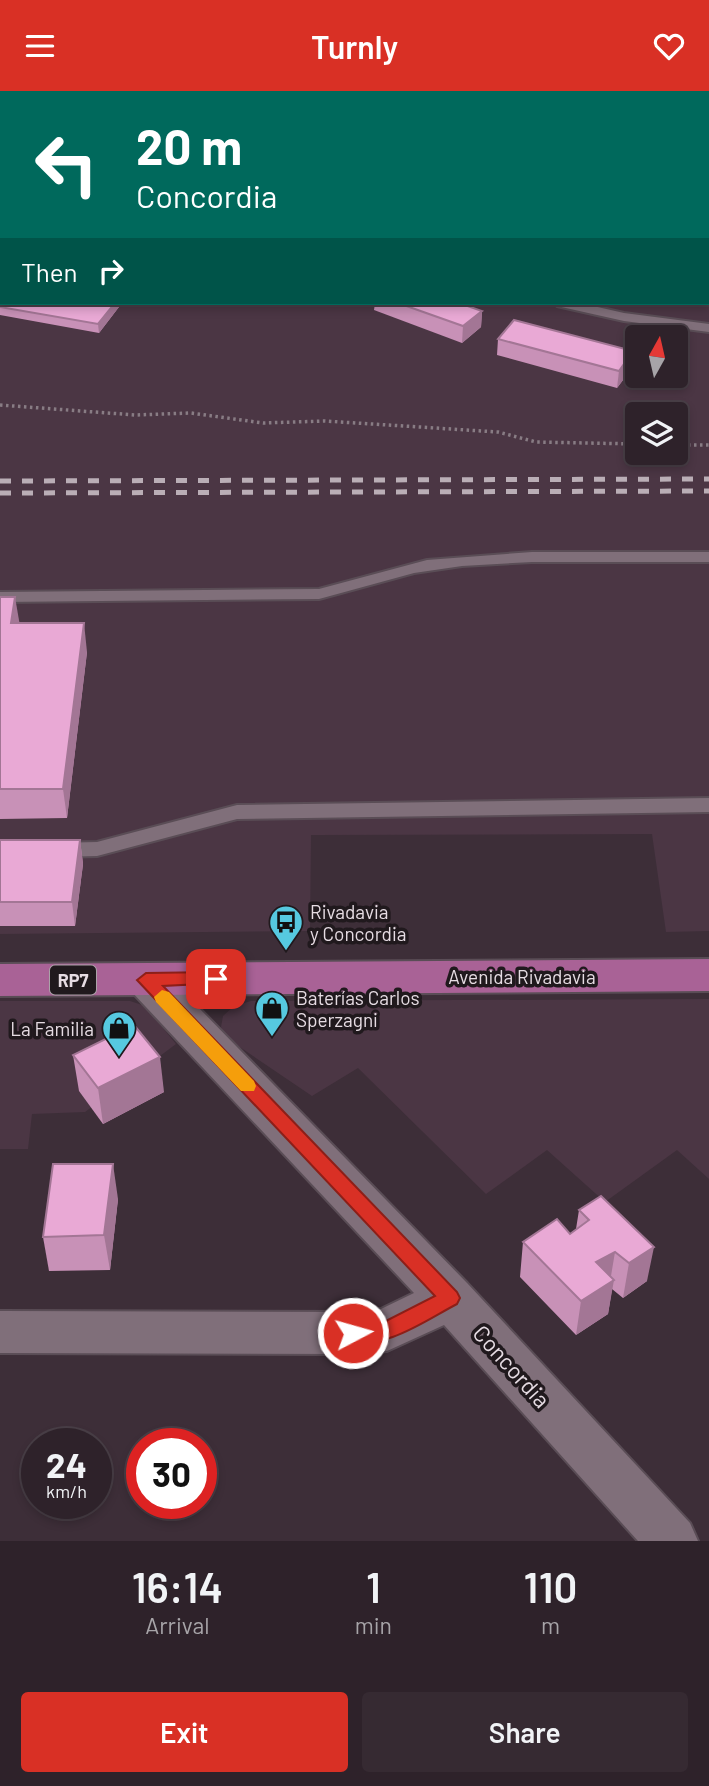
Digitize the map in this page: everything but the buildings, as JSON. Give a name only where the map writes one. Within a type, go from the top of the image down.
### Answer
[{"type":"main road","name":"Avenida Rivadavia","points":[[0,980],[709,975]]},
{"type":"street","name":"Concordia","points":[[146,980],[450,1298],[672,1541]]},
{"type":"street","points":[[0,1332],[353,1333],[387,1330],[450,1298]]},
{"type":"lane","points":[[571,305],[624,317],[709,328]]},
{"type":"lane","points":[[0,597],[319,594],[351,588],[423,565],[470,560],[709,557]]},
{"type":"lane","points":[[42,850],[97,849],[237,812],[709,805]]},
{"type":"path","points":[[0,405],[135,415],[191,413],[263,423],[325,421],[498,432],[536,442],[625,444]]},
{"type":"path","points":[[688,445],[709,445]]},
{"type":"shaded area","points":[[0,305],[709,305],[709,931],[666,932],[652,834],[311,835],[310,931],[0,934]]},
{"type":"shaded area","points":[[709,999],[709,1179],[677,1150],[605,1202],[547,1150],[486,1194],[358,1068],[312,1096],[225,1037],[221,1027],[223,1016],[234,1006],[251,1001]]},
{"type":"shaded area","points":[[0,1001],[130,1001],[145,1006],[176,1044],[85,1112],[32,1114],[28,1149],[0,1149]]},
{"type":"railway","points":[[0,481],[709,479]]},
{"type":"railway","points":[[0,493],[709,491]]},
{"type":"slow traffic","points":[[162,997],[247,1086]]},
{"type":"place","name":"Rivadavia y Concordia","points":[[286,952]]},
{"type":"place","name":"Baterías Carlos Sperzagni","points":[[272,1038]]},
{"type":"place","name":"La Familia","points":[[119,1058]]},
{"type":"route","points":[[216,979],[146,980],[450,1298],[387,1330],[353,1333]]}]
